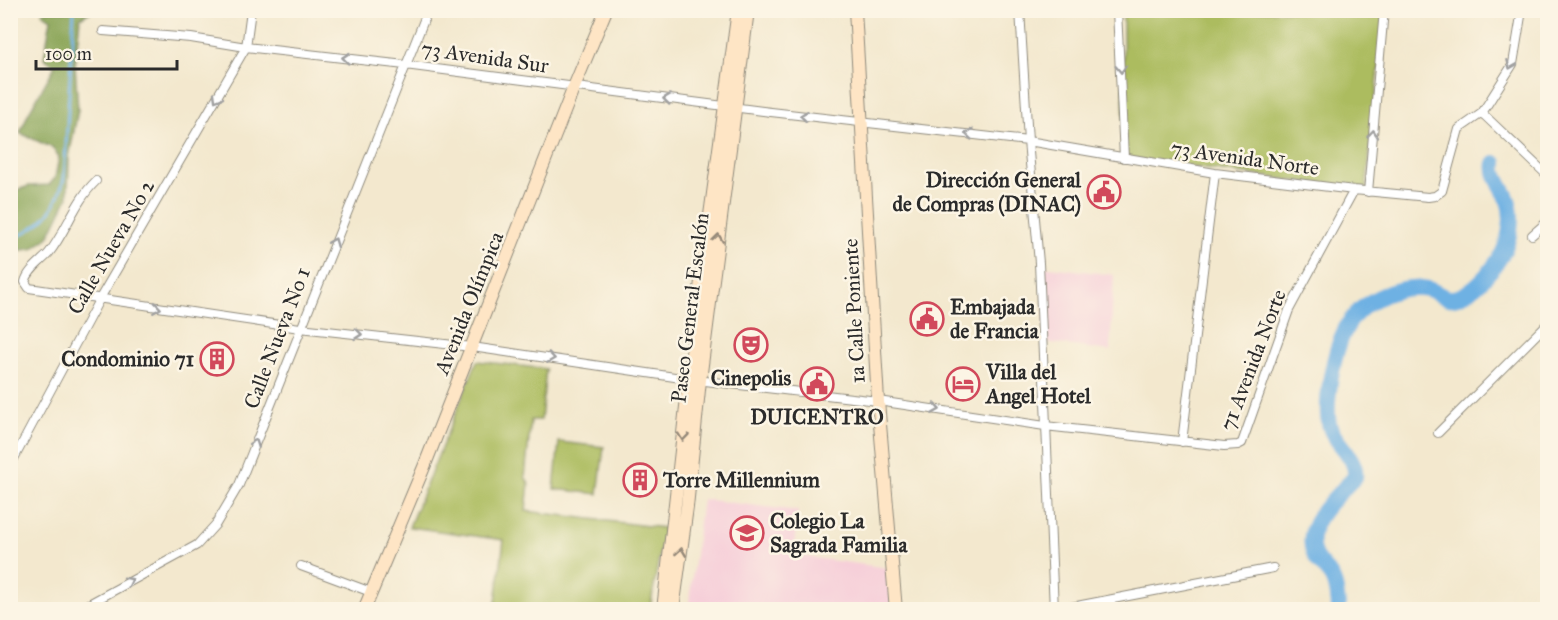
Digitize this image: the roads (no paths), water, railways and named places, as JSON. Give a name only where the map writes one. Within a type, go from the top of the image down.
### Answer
[{"type":"street","points":[[246,47],[251,10]]},
{"type":"street","name":"Calle Nueva No 1","points":[[78,609],[197,544],[216,524],[238,485],[428,10]]},
{"type":"street","name":"Avenida Olímpica","points":[[364,609],[424,467],[606,10]]},
{"type":"street","name":"Paseo General Escalón","points":[[663,609],[730,107],[738,10]]},
{"type":"street","name":"Paseo General Escalón","points":[[730,107],[748,10]]},
{"type":"street","name":"1a Calle Poniente","points":[[855,10],[878,401],[896,609]]},
{"type":"street","points":[[1020,10],[1028,141],[1039,263],[1055,609],[1273,568]]},
{"type":"street","points":[[1117,10],[1125,158]]},
{"type":"street","points":[[1368,192],[1384,10]]},
{"type":"street","points":[[1522,10],[1513,64],[1482,113],[1548,176]]},
{"type":"street","name":"73 Avenida Sur","points":[[103,31],[190,38],[246,47],[862,123]]},
{"type":"street","name":"Calle Nueva No 2","points":[[10,466],[99,300],[246,47]]},
{"type":"street","name":"73 Avenida Norte","points":[[862,123],[1028,141],[1215,173],[1428,197],[1436,196],[1442,191],[1460,129],[1482,113]]},
{"type":"street","points":[[1182,442],[1215,173]]},
{"type":"street","name":"71 Avenida Norte","points":[[96,181],[85,192],[61,237],[28,274],[25,282],[27,287],[99,300],[300,328],[472,347],[694,379],[878,401],[1045,426],[1214,446],[1233,446],[1242,443],[1289,310],[1354,190]]},
{"type":"street","points":[[1532,236],[1548,221]]},
{"type":"street","points":[[1438,433],[1548,323]]},
{"type":"street","name":"Paseo General Escalón","points":[[673,609],[687,507],[694,379]]},
{"type":"street","points":[[301,566],[370,592]]},
{"type":"waterway","points":[[10,241],[46,217],[56,202],[64,179],[74,10]]},
{"type":"waterway","points":[[1338,610],[1333,581],[1314,555],[1311,540],[1313,530],[1324,510],[1355,477],[1354,464],[1334,436],[1328,415],[1329,387],[1339,346],[1351,320],[1375,299],[1407,288],[1428,289],[1447,298],[1461,296],[1477,285],[1492,269],[1506,245],[1511,223],[1510,205],[1497,177],[1495,163]]},
{"type":"place","name":"Dirección General de Compras (DINAC)","points":[[1104,192]]},
{"type":"place","name":"Embajada de Francia","points":[[927,319]]},
{"type":"place","name":"Cinepolis","points":[[751,345]]},
{"type":"place","name":"Condominio 71","points":[[217,359]]},
{"type":"place","name":"DUICENTRO","points":[[817,384]]},
{"type":"place","name":"Villa del Angel Hotel","points":[[963,384]]},
{"type":"place","name":"Torre Millennium","points":[[640,480]]},
{"type":"place","name":"Colegio La Sagrada Familia","points":[[747,533]]}]
